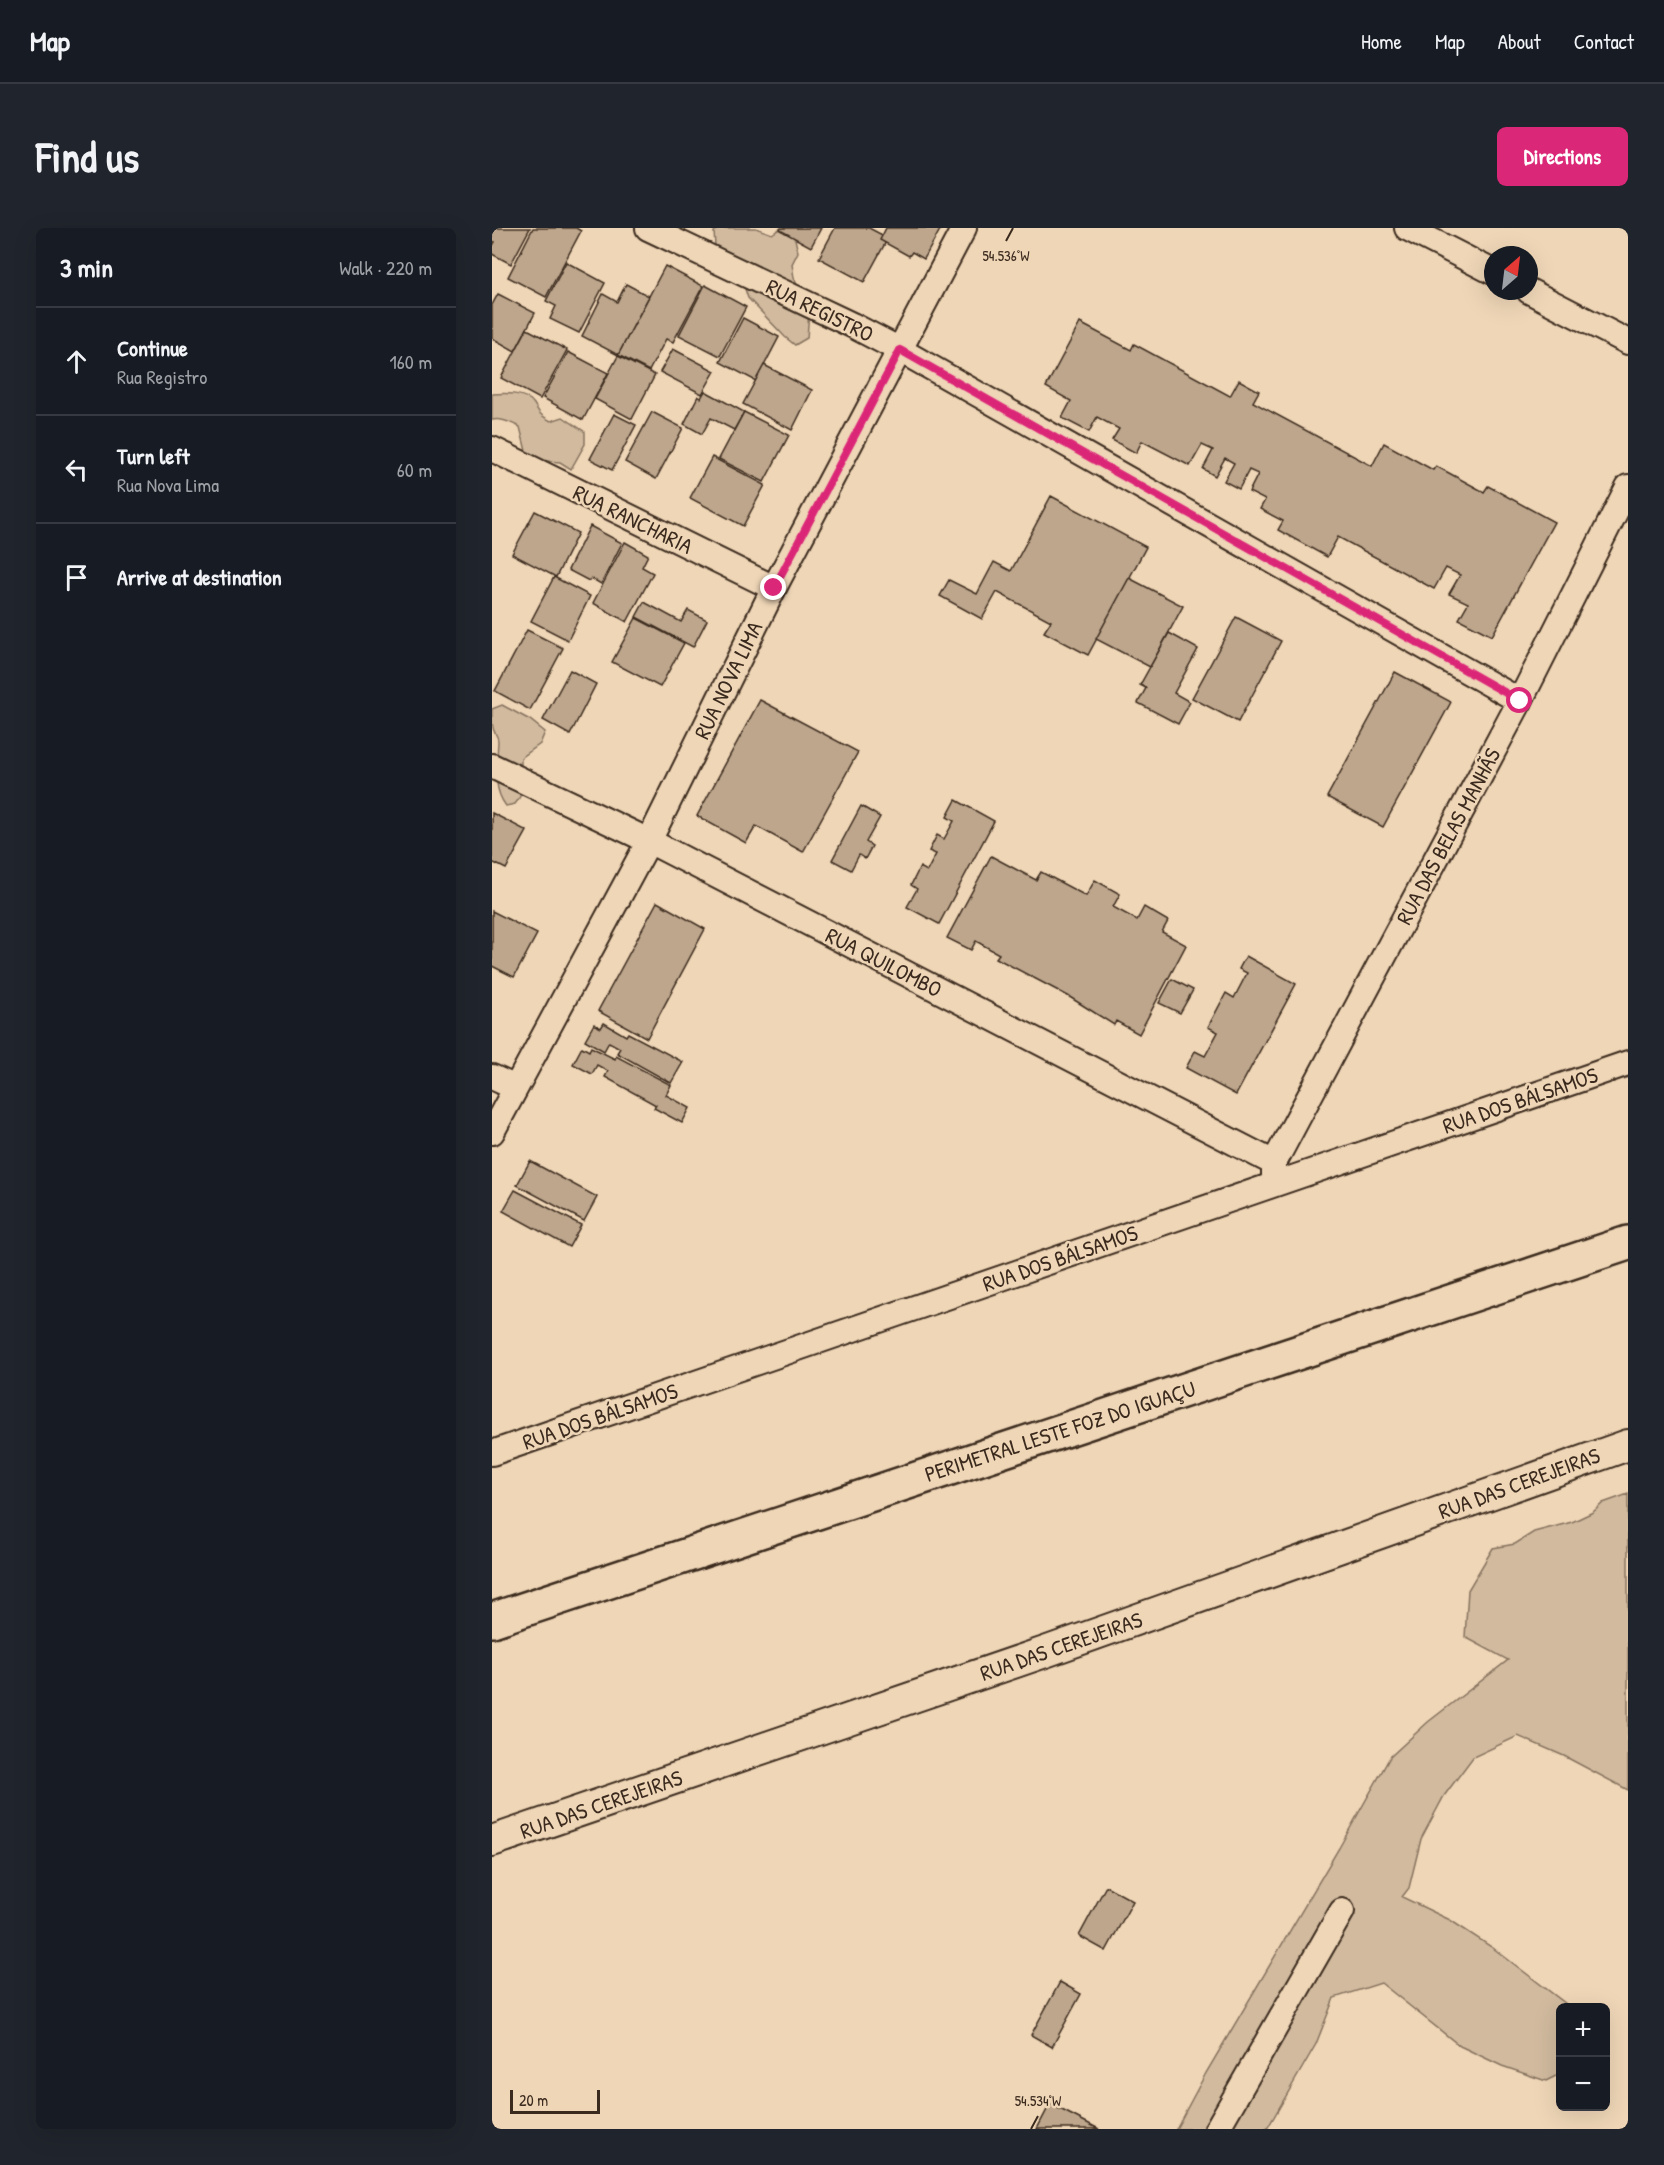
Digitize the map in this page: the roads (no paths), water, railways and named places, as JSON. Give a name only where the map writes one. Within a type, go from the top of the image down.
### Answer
[{"type":"highway","name":"PERIMETRAL LESTE FOZ DO IGUAÇU","points":[[492,1620],[1628,1243]]},
{"type":"street","name":"RUA REGISTRO","points":[[648,228],[900,350],[1520,701]]},
{"type":"street","name":"RUA NOVA LIMA","points":[[492,1132],[514,1087],[649,841],[774,588],[964,228]]},
{"type":"street","points":[[1407,228],[1484,267]]},
{"type":"street","points":[[1538,296],[1628,342]]},
{"type":"street","name":"RUA RANCHARIA","points":[[492,449],[774,588]]},
{"type":"street","name":"RUA DAS BELAS MANHÃS","points":[[1274,1174],[1520,701],[1628,487]]},
{"type":"street","name":"RUA QUILOMBO","points":[[492,766],[649,841],[1274,1174]]},
{"type":"street","name":"RUA DOS BÁLSAMOS","points":[[492,1454],[1274,1174],[1628,1063]]},
{"type":"street","points":[[492,1077],[514,1087]]},
{"type":"street","name":"RUA DAS CEREJEIRAS","points":[[492,1841],[1056,1648],[1628,1444]]},
{"type":"street","points":[[1217,2129],[1342,1911]]}]
